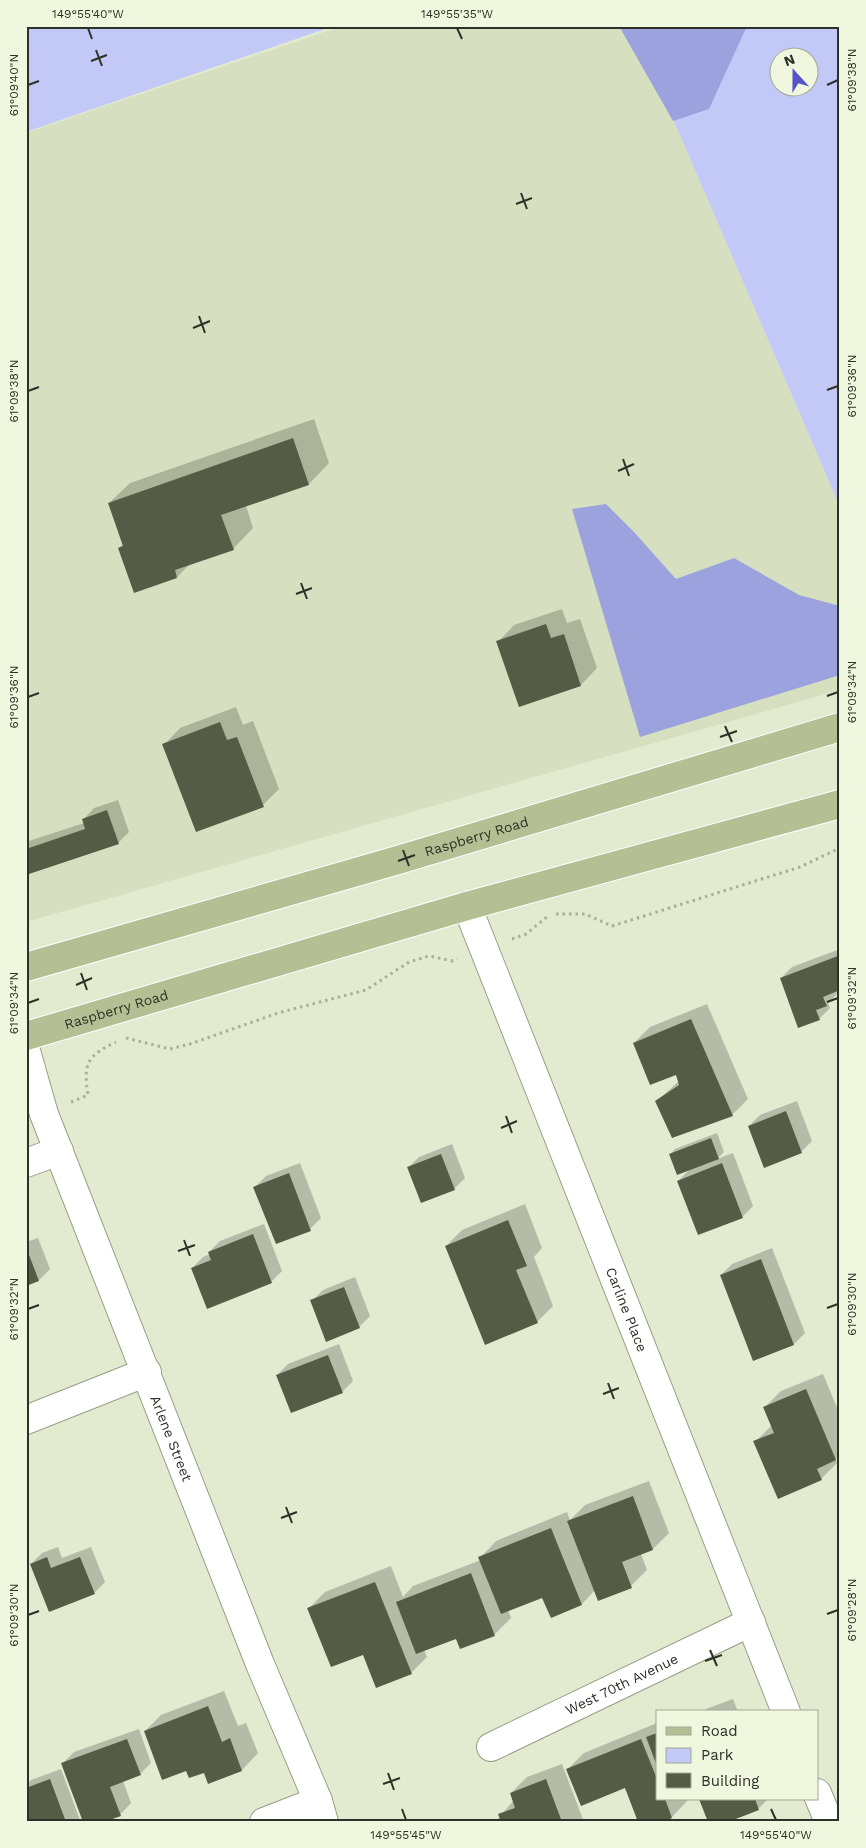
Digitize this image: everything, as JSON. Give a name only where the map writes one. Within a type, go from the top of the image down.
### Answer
[{"type":"main road","name":"Raspberry Road","points":[[26,967],[398,860],[840,727]]},
{"type":"main road","name":"Raspberry Road","points":[[26,1036],[467,906],[840,804]]},
{"type":"street","name":"Carline Place","points":[[467,906],[785,1710]]},
{"type":"street","name":"Arlene Street","points":[[26,1051],[44,1114],[147,1372],[260,1664],[321,1811]]},
{"type":"street","points":[[26,1163],[59,1150]]},
{"type":"street","points":[[26,1420],[147,1372]]},
{"type":"street","name":"West 70th Avenue","points":[[492,1747],[751,1622]]},
{"type":"street","points":[[818,1796],[828,1822]]},
{"type":"street","points":[[264,1822],[321,1811]]},
{"type":"path","points":[[44,1114],[88,1095],[85,1076],[88,1063],[98,1051],[126,1038],[170,1049],[190,1044],[278,1013],[366,990],[409,962],[429,956],[453,961],[526,934],[550,914],[585,914],[612,926],[800,867],[840,848]]},
{"type":"shaded area","points":[[342,26],[633,26],[840,507],[840,690],[26,922],[26,133]]},
{"type":"shaded area","points":[[619,26],[747,26],[709,109],[673,121]]},
{"type":"shaded area","points":[[606,504],[676,579],[734,558],[799,595],[840,606],[840,675],[640,737],[572,509]]},
{"type":"green space","points":[[26,26],[334,26],[26,132]]},
{"type":"green space","points":[[633,26],[840,26],[840,507]]},
{"type":"building","points":[[293,438],[309,485],[221,515],[234,550],[175,570],[177,578],[134,593],[118,548],[123,546],[108,503]]},
{"type":"building","points":[[546,624],[551,638],[564,634],[581,686],[519,707],[496,641]]},
{"type":"building","points":[[220,722],[227,740],[237,737],[264,807],[196,832],[162,744]]},
{"type":"building","points":[[107,810],[119,844],[26,875],[26,849],[85,829],[82,819]]},
{"type":"building","points":[[838,956],[840,961],[840,990],[823,997],[827,1006],[816,1010],[820,1020],[798,1028],[780,978]]},
{"type":"building","points":[[691,1019],[733,1116],[672,1138],[655,1101],[679,1085],[676,1075],[650,1085],[633,1043]]},
{"type":"building","points":[[786,1111],[802,1153],[764,1168],[748,1126]]},
{"type":"building","points":[[711,1138],[719,1159],[677,1175],[669,1154]]},
{"type":"building","points":[[441,1154],[455,1190],[421,1203],[407,1167]]},
{"type":"building","points":[[722,1163],[743,1218],[698,1235],[677,1181]]},
{"type":"building","points":[[289,1173],[311,1231],[276,1244],[253,1187]]},
{"type":"building","points":[[508,1220],[527,1266],[516,1270],[538,1323],[485,1345],[445,1246]]},
{"type":"building","points":[[253,1234],[272,1283],[207,1309],[191,1268],[211,1260],[208,1252]]},
{"type":"building","points":[[26,1247],[39,1281],[26,1286]]},
{"type":"building","points":[[761,1259],[794,1345],[753,1361],[720,1275]]},
{"type":"building","points":[[344,1287],[360,1328],[326,1342],[310,1300]]},
{"type":"building","points":[[328,1355],[343,1393],[291,1413],[276,1375]]},
{"type":"building","points":[[806,1389],[836,1460],[817,1469],[822,1480],[778,1499],[753,1441],[774,1433],[763,1407]]},
{"type":"building","points":[[633,1496],[653,1550],[622,1562],[632,1588],[598,1601],[567,1521]]},
{"type":"building","points":[[551,1528],[582,1605],[551,1618],[542,1598],[501,1614],[478,1557]]},
{"type":"building","points":[[47,1557],[51,1568],[80,1557],[95,1594],[49,1612],[30,1564]]},
{"type":"building","points":[[471,1573],[495,1636],[460,1649],[456,1639],[416,1654],[396,1602]]},
{"type":"building","points":[[375,1582],[412,1674],[376,1688],[363,1655],[331,1667],[307,1608]]},
{"type":"building","points":[[208,1706],[222,1742],[230,1738],[242,1771],[208,1784],[204,1773],[189,1778],[186,1771],[162,1780],[144,1731]]},
{"type":"building","points":[[656,1733],[656,1763],[646,1737]]},
{"type":"building","points":[[127,1739],[141,1775],[110,1787],[121,1816],[104,1822],[83,1822],[61,1763]]},
{"type":"building","points":[[641,1739],[656,1776],[656,1800],[665,1800],[672,1818],[662,1822],[638,1822],[625,1788],[581,1806],[566,1769]]},
{"type":"building","points":[[50,1779],[66,1822],[26,1822],[26,1788]]},
{"type":"building","points":[[546,1779],[562,1822],[501,1822],[498,1814],[515,1808],[510,1793]]},
{"type":"building","points":[[699,1800],[755,1800],[759,1810],[728,1822],[708,1822]]}]
